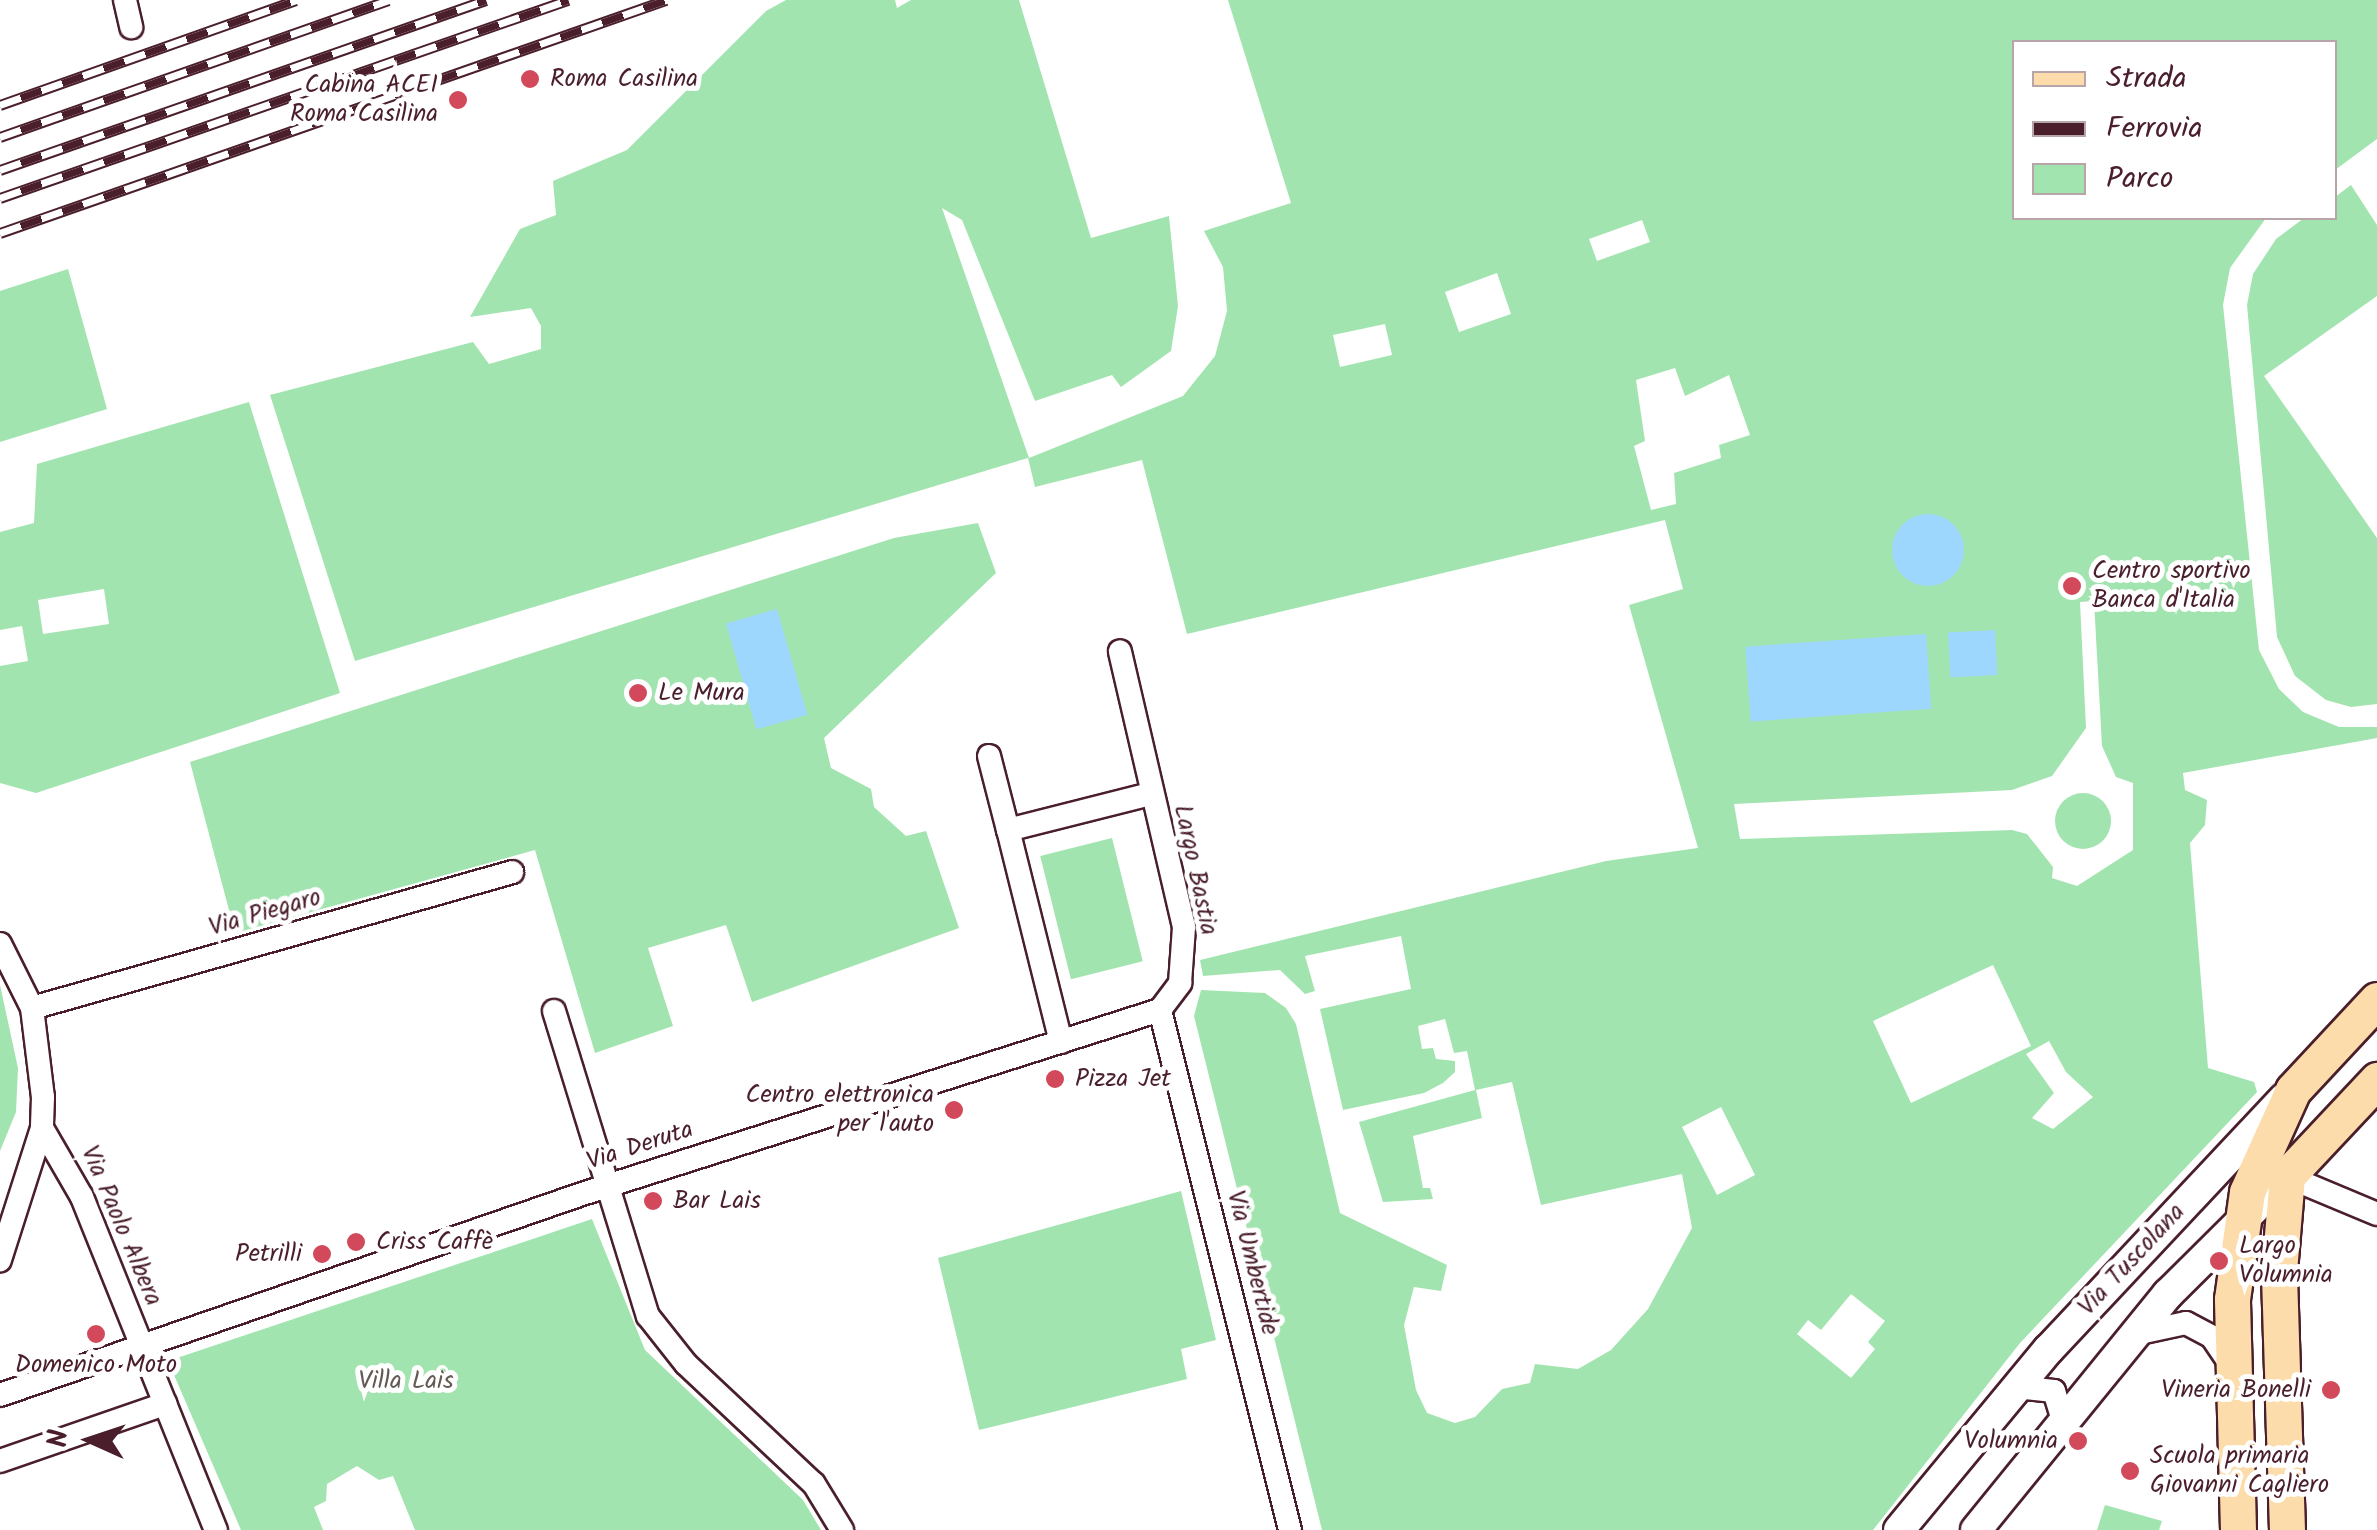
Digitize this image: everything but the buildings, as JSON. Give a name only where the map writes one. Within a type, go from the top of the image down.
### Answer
[{"type":"main road","name":"Via Tuscolana","points":[[1899,1530],[2016,1386],[2377,1000]]},
{"type":"main road","points":[[2238,1530],[2234,1372],[2240,1221],[2272,1170],[2377,1080]]},
{"type":"main road","points":[[2286,1530],[2272,1170],[2293,1090]]},
{"type":"main road","name":"Via Tuscolana","points":[[1976,1530],[2135,1334],[2240,1221]]},
{"type":"street","points":[[125,0],[131,27]]},
{"type":"street","name":"Largo Bastia","points":[[1120,652],[1185,940],[1178,989],[1160,1010]]},
{"type":"street","points":[[990,756],[1061,1042]]},
{"type":"street","name":"Largo Bastia","points":[[1008,830],[1150,794]]},
{"type":"street","name":"Via Piegaro","points":[[32,1008],[512,872]]},
{"type":"street","points":[[0,944],[32,1008],[42,1128],[0,1260]]},
{"type":"street","name":"Via Deruta","points":[[0,1395],[606,1186],[1160,1010]]},
{"type":"street","name":"Via Umbertide","points":[[1160,1010],[1290,1530]]},
{"type":"street","points":[[554,1011],[636,1292],[654,1326],[814,1484],[842,1530]]},
{"type":"street","name":"Via Paolo Albera","points":[[42,1128],[72,1173],[165,1404]]},
{"type":"street","points":[[2272,1170],[2377,1214]]},
{"type":"street","points":[[2135,1334],[2186,1323],[2212,1337],[2234,1372]]},
{"type":"street","points":[[2016,1386],[2054,1391],[2063,1421]]},
{"type":"street","points":[[0,1461],[165,1404],[216,1530]]},
{"type":"green space","points":[[786,0],[895,0],[897,8],[911,0],[1019,0],[1091,238],[1169,216],[1178,306],[1171,351],[1121,387],[1112,375],[1035,401],[962,220],[942,208],[1029,458],[1183,396],[1215,356],[1227,311],[1223,267],[1204,231],[1291,203],[1228,0],[2377,0],[2377,139],[2337,169],[2337,40],[2012,40],[2012,220],[2265,220],[2230,268],[2223,305],[2259,650],[2279,689],[2303,712],[2339,727],[2377,727],[2377,738],[2183,773],[2185,790],[2207,800],[2205,825],[2190,843],[2208,1068],[2254,1082],[2257,1092],[2020,1343],[1873,1530],[1322,1530],[1194,1016],[1201,990],[1265,993],[1286,1008],[1296,1024],[1340,1213],[1447,1265],[1441,1291],[1414,1287],[1404,1325],[1416,1390],[1427,1413],[1455,1423],[1475,1417],[1502,1389],[1530,1383],[1535,1364],[1578,1369],[1611,1350],[1648,1309],[1692,1228],[1682,1174],[1541,1205],[1512,1082],[1476,1090],[1482,1118],[1413,1136],[1423,1188],[1430,1188],[1433,1199],[1383,1202],[1359,1122],[1475,1090],[1467,1051],[1454,1053],[1445,1019],[1418,1026],[1422,1049],[1433,1048],[1436,1059],[1455,1061],[1455,1072],[1443,1083],[1424,1093],[1343,1110],[1320,1009],[1411,989],[1401,936],[1305,956],[1315,991],[1305,994],[1280,970],[1203,976],[1200,960],[1606,861],[1698,848],[1629,605],[1683,589],[1665,520],[1187,634],[1142,460],[1035,487],[1028,458],[355,661],[270,395],[473,342],[489,364],[541,349],[541,326],[531,308],[470,317],[520,229],[556,215],[553,181],[627,150],[766,11]],"holes":[[[1642,220],[1650,242],[1597,261],[1589,239]],[[1497,273],[1511,314],[1459,332],[1445,292]],[[1385,324],[1392,355],[1340,367],[1333,335]],[[1675,368],[1685,396],[1729,375],[1750,435],[1719,445],[1721,458],[1674,473],[1676,504],[1651,510],[1634,446],[1645,441],[1636,380]],[[2094,601],[2102,746],[2116,777],[2133,783],[2133,850],[2077,886],[2052,878],[2053,867],[2027,834],[2012,830],[1740,839],[1734,804],[2012,790],[2052,776],[2086,728],[2080,602]],[[1993,965],[2031,1046],[1911,1103],[1873,1021]],[[2049,1041],[2066,1072],[2093,1097],[2053,1129],[2032,1118],[2054,1093],[2026,1054]],[[1721,1107],[1755,1175],[1717,1195],[1682,1127]],[[1851,1294],[1885,1321],[1868,1342],[1875,1349],[1851,1378],[1797,1334],[1808,1320],[1821,1330]]]},
{"type":"green space","points":[[2351,185],[2377,225],[2377,296],[2264,376],[2377,538],[2377,704],[2351,707],[2326,700],[2295,676],[2277,637],[2247,305],[2253,274],[2276,239],[2301,220],[2337,220],[2337,196]]},
{"type":"green space","points":[[68,269],[107,409],[0,442],[0,291]]},
{"type":"green space","points":[[249,402],[340,693],[36,793],[0,783],[0,666],[28,661],[22,626],[0,630],[0,532],[34,523],[37,464]],"holes":[[[104,589],[109,624],[43,634],[38,600]]]},
{"type":"green space","name":"Le Mura","points":[[978,523],[996,573],[824,738],[831,768],[871,789],[874,807],[906,836],[926,831],[959,928],[752,1002],[726,925],[648,948],[673,1026],[595,1053],[535,850],[235,933],[190,762],[894,538]]},
{"type":"green space","points":[[2083,793],[2103,801],[2111,821],[2103,841],[2083,849],[2063,841],[2055,821],[2063,801]]},
{"type":"green space","points":[[1112,838],[1143,961],[1071,979],[1040,856]]},
{"type":"green space","points":[[0,985],[18,1068],[16,1112],[0,1151]]},
{"type":"green space","points":[[1181,1191],[1216,1340],[1181,1349],[1187,1379],[979,1430],[938,1258]]},
{"type":"green space","name":"Villa Lais","points":[[592,1219],[645,1350],[803,1500],[821,1530],[415,1530],[393,1476],[379,1480],[357,1466],[327,1484],[326,1501],[314,1507],[323,1530],[241,1530],[168,1361]]},
{"type":"green space","points":[[2105,1505],[2162,1521],[2159,1530],[2097,1530]]},
{"type":"water","points":[[1928,514],[1954,524],[1964,550],[1954,576],[1928,586],[1902,576],[1892,550],[1902,524]]},
{"type":"water","points":[[777,609],[807,715],[756,729],[726,624]]},
{"type":"water","points":[[1995,630],[1997,675],[1950,677],[1948,632]]},
{"type":"water","points":[[1926,634],[1931,709],[1751,721],[1745,647]]},
{"type":"railway","points":[[0,105],[296,0]]},
{"type":"railway","points":[[0,137],[389,0]]},
{"type":"railway","points":[[0,170],[486,0]]},
{"type":"railway","points":[[0,198],[568,0]]},
{"type":"railway","points":[[0,233],[666,0]]},
{"type":"place","name":"Roma Casilina","points":[[530,79]]},
{"type":"place","name":"Cabina ACEI Roma Casilina","points":[[458,100]]},
{"type":"place","name":"Centro sportivo Banca d'Italia","points":[[2072,586]]},
{"type":"place","name":"Le Mura","points":[[638,693]]},
{"type":"place","name":"Pizza Jet","points":[[1055,1079]]},
{"type":"place","name":"Centro elettronica per l'auto","points":[[954,1110]]},
{"type":"place","name":"Bar Lais","points":[[653,1201]]},
{"type":"place","name":"Criss Caffè","points":[[356,1242]]},
{"type":"place","name":"Petrilli","points":[[322,1254]]},
{"type":"place","name":"Largo Volumnia","points":[[2219,1261]]},
{"type":"place","name":"Domenico Moto","points":[[96,1334]]},
{"type":"place","name":"Vineria Bonelli","points":[[2331,1390]]},
{"type":"place","name":"Volumnia","points":[[2078,1441]]},
{"type":"place","name":"Scuola primaria Giovanni Cagliero","points":[[2130,1471]]}]
